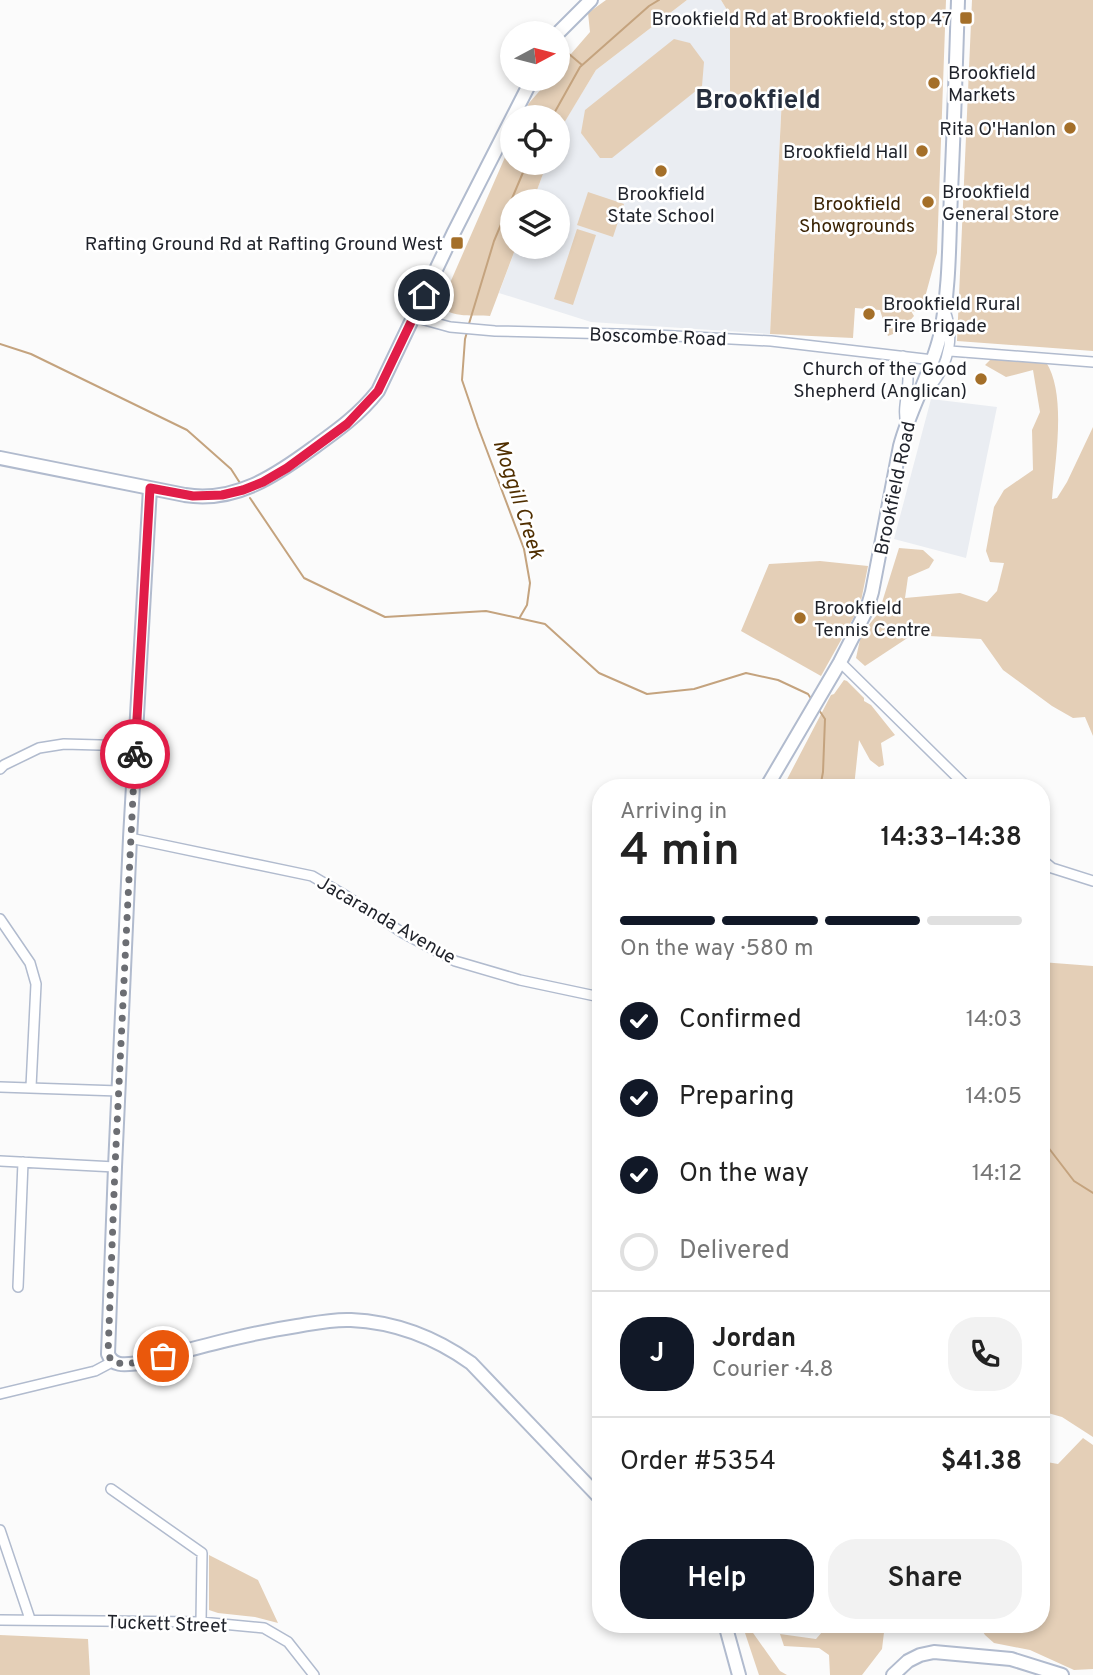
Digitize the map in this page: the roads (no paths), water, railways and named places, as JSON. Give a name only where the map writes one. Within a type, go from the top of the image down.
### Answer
[{"type":"main road","points":[[569,21],[592,0]]},
{"type":"main road","name":"Brookfield Road","points":[[771,779],[841,662],[867,609],[900,446],[906,424],[933,360],[945,309],[958,0]]},
{"type":"main road","points":[[0,458],[193,496],[222,495],[243,490],[287,468],[347,424],[378,391],[526,91]]},
{"type":"main road","points":[[150,488],[135,746],[108,1354],[112,1362],[140,1363],[256,1332],[333,1320],[364,1321],[402,1328],[430,1339],[471,1363],[592,1490]]},
{"type":"main road","points":[[728,1633],[740,1675]]},
{"type":"main road","points":[[893,1675],[908,1661],[934,1652],[1011,1659],[1062,1675]]},
{"type":"main road","points":[[736,1658],[747,1675]]},
{"type":"street","points":[[916,398],[930,388],[950,351],[949,320],[945,309]]},
{"type":"street","name":"Boscombe Road","points":[[414,315],[441,325],[479,330],[771,341],[933,360]]},
{"type":"street","points":[[950,351],[1093,362]]},
{"type":"street","points":[[903,356],[908,370],[904,414],[906,424]]},
{"type":"street","points":[[841,662],[959,779]]},
{"type":"street","points":[[1,765],[39,748],[64,744],[135,746]]},
{"type":"street","name":"Jacaranda Avenue","points":[[131,838],[302,872],[455,961],[520,980],[592,994]]},
{"type":"street","points":[[1050,866],[1093,881]]},
{"type":"street","points":[[0,919],[30,963],[36,984],[31,1087]]},
{"type":"street","points":[[0,1087],[119,1091]]},
{"type":"street","points":[[0,1161],[115,1167]]},
{"type":"street","points":[[18,1287],[23,1162]]},
{"type":"street","points":[[0,1394],[96,1371],[112,1362]]},
{"type":"street","points":[[111,1489],[202,1553],[201,1622]]},
{"type":"street","points":[[0,1530],[30,1619]]},
{"type":"street","name":"Tuckett Street","points":[[0,1620],[201,1622],[264,1628],[288,1642],[314,1675]]},
{"type":"waterway","name":"Moggill Creek","points":[[559,105],[580,67],[659,0]]},
{"type":"waterway","points":[[570,55],[582,65]]},
{"type":"waterway","name":"Moggill Creek","points":[[468,327],[494,241],[522,175]]},
{"type":"waterway","name":"Moggill Creek","points":[[467,332],[462,380],[524,549],[530,583],[527,605],[520,617]]},
{"type":"waterway","name":"Moggill Creek","points":[[0,344],[31,354],[187,430],[231,469],[240,483]]},
{"type":"waterway","name":"Moggill Creek","points":[[250,498],[304,578],[385,617],[486,611],[545,624],[599,673],[647,694],[694,689],[746,673],[778,680],[808,694],[812,700]]},
{"type":"waterway","points":[[819,710],[825,719],[822,779]]},
{"type":"waterway","points":[[1050,1150],[1074,1181],[1093,1193]]},
{"type":"place","name":"Brookfield Rd at Brookfield, stop 47","points":[[966,18]]},
{"type":"place","name":"Brookfield Markets","points":[[934,83]]},
{"type":"place","name":"Rita O'Hanlon","points":[[1070,128]]},
{"type":"place","name":"Brookfield Hall","points":[[922,151]]},
{"type":"place","name":"Brookfield State School","points":[[661,171]]},
{"type":"place","name":"Brookfield General Store","points":[[928,202]]},
{"type":"place","name":"Rafting Ground Rd at Rafting Ground West","points":[[457,243]]},
{"type":"place","name":"Brookfield Rural Fire Brigade","points":[[869,314]]},
{"type":"place","name":"Church of the Good Shepherd (Anglican)","points":[[981,379]]},
{"type":"place","name":"Brookfield Tennis Centre","points":[[800,618]]},
{"type":"district","name":"Brookfield","points":[[758,99]]},
{"type":"park label","name":"Brookfield Showgrounds","points":[[857,214]]}]
